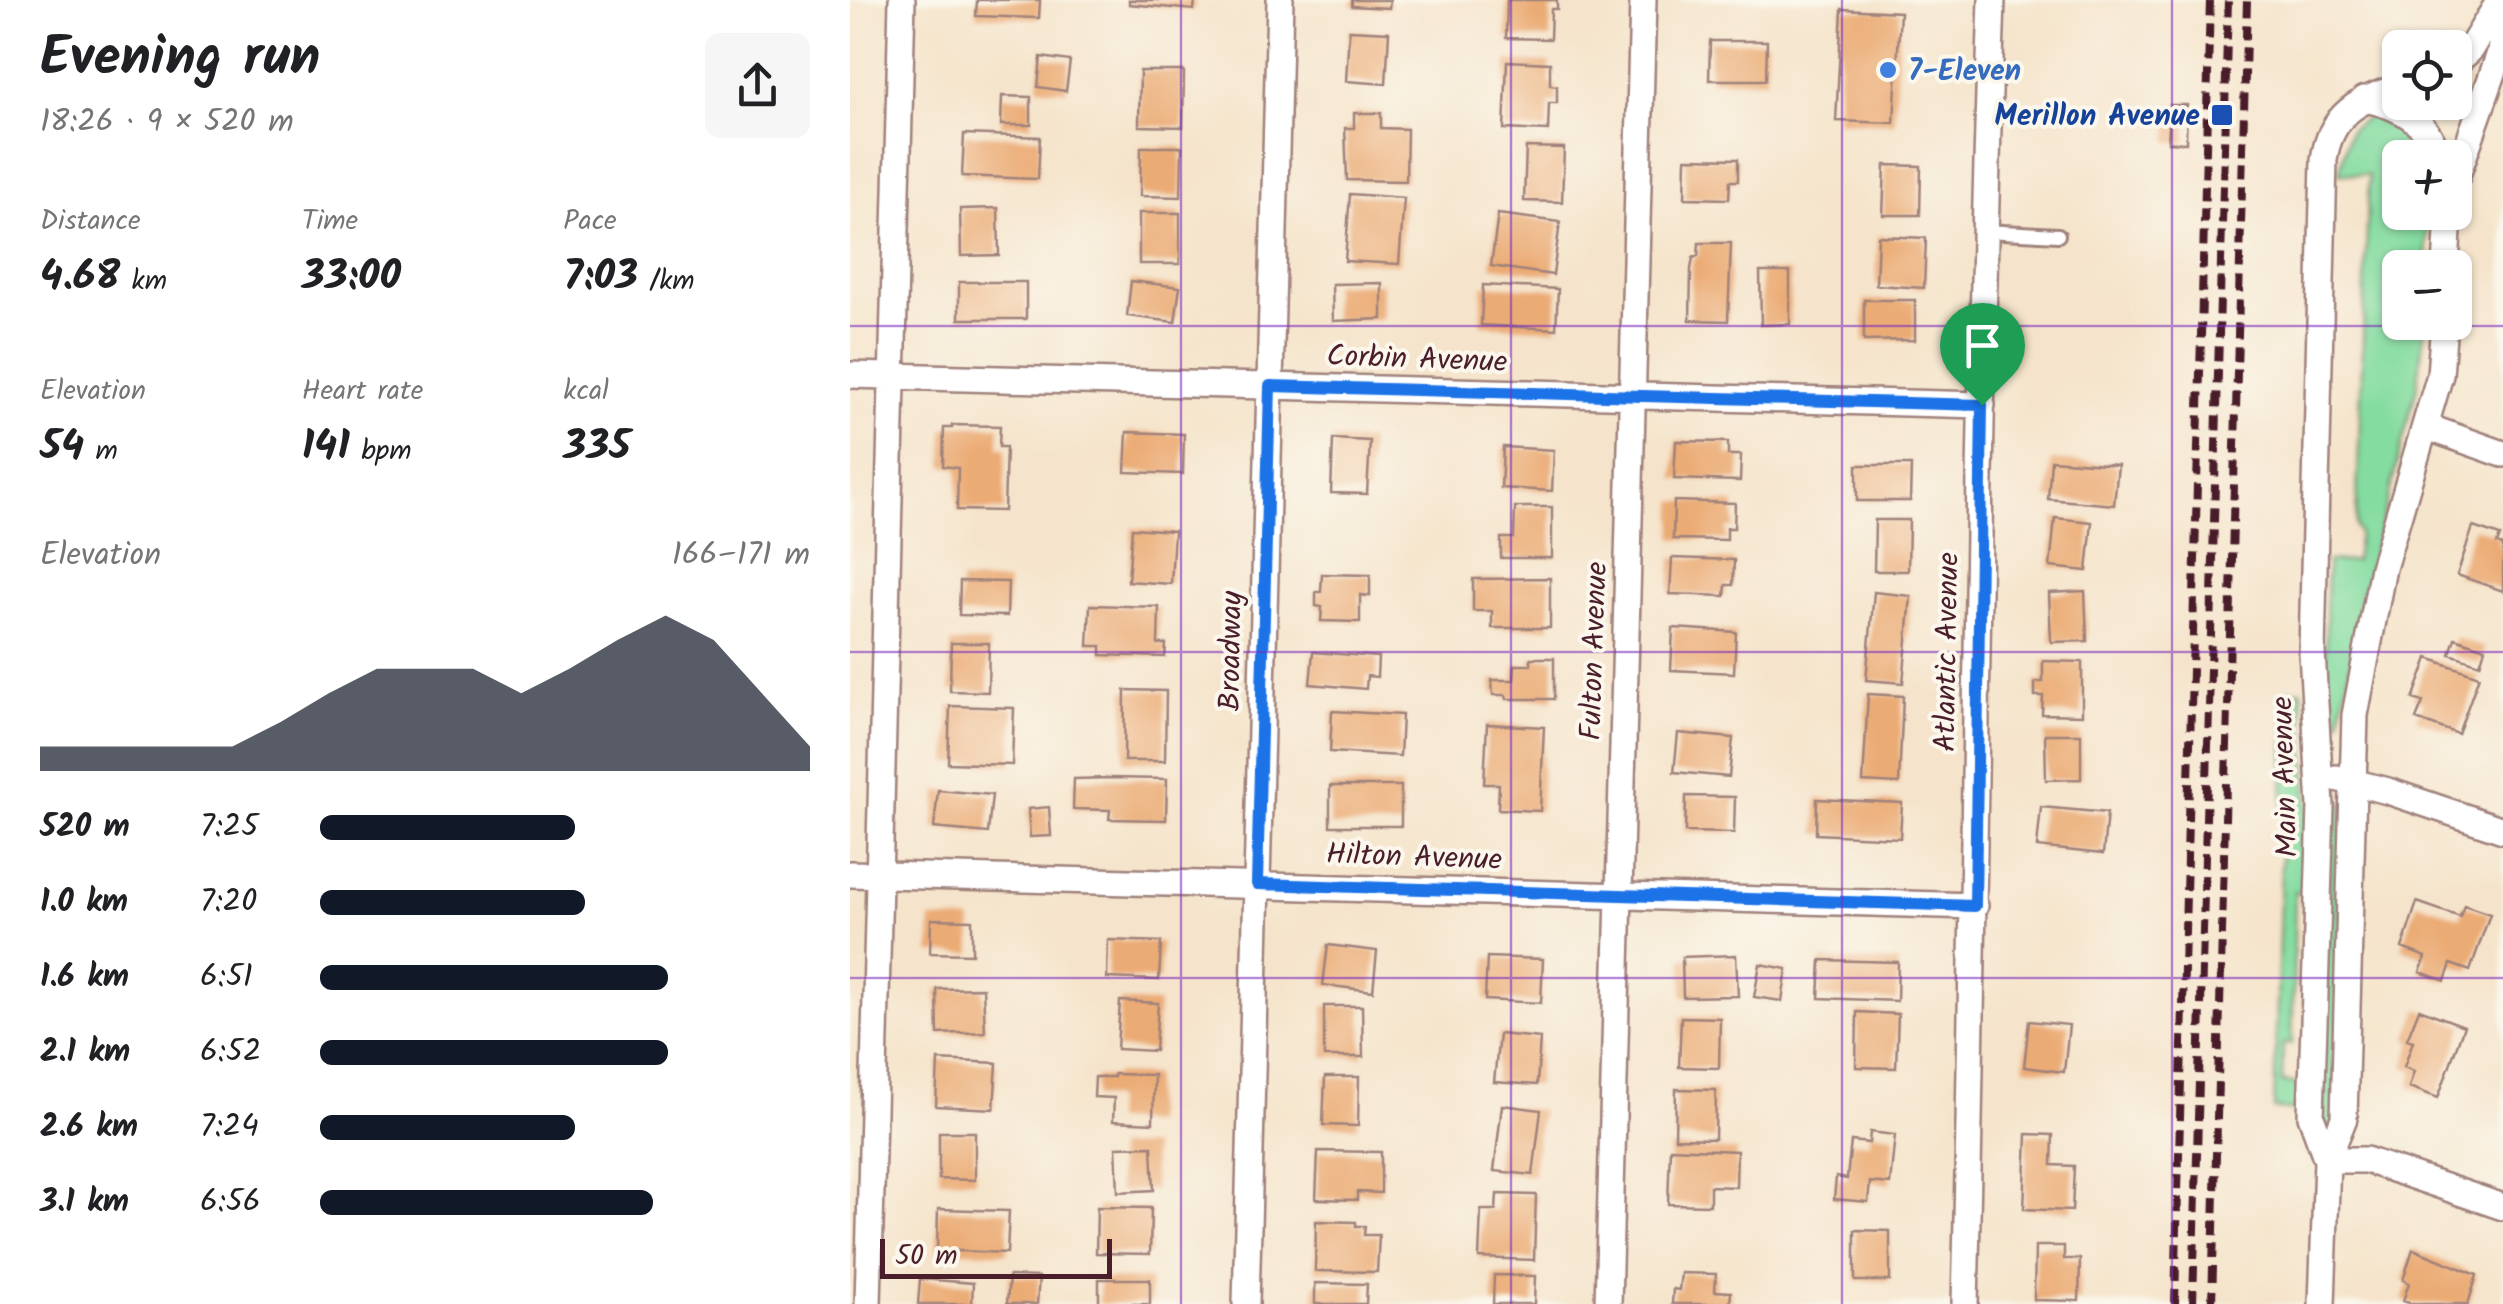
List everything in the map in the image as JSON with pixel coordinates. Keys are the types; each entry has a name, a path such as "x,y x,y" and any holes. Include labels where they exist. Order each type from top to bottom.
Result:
{"street":[{"path":"868,1304 902,0"},
{"name":"Broadway","path":"1246,1304 1280,0"},
{"name":"Fulton Avenue","path":"1608,1304 1643,0"},
{"name":"Atlantic Avenue","path":"1965,1304 1984,231 1992,0"},
{"path":"2472,45 2500,0"},
{"path":"2469,140 2500,52 2503,26"},
{"path":"2364,99 2382,93"},
{"path":"2364,99 2389,104 2420,123 2432,140"},
{"name":"Main Avenue","path":"2327,1160 2312,1116 2320,776 2312,652 2326,148 2343,113 2364,99"},
{"path":"2443,340 2440,376 2427,427 2503,454"},
{"name":"Corbin Avenue","path":"850,375 1982,405"},
{"name":"Main Avenue","path":"2322,1304 2327,1160 2344,1118 2355,715 2373,612 2427,427"},
{"path":"2320,776 2353,781 2503,830"},
{"name":"Hilton Avenue","path":"850,874 1975,906"},
{"path":"2327,1160 2366,1160 2503,1206"}],"lane":[{"path":"1984,231 2058,235"}],"green space":[{"path":"2370,116 2381,116 2382,120 2398,121 2412,133 2416,140 2382,140 2382,230 2427,230 2426,250 2382,250 2382,340 2423,340 2417,386 2366,582 2340,720 2325,717 2327,562 2355,561 2359,533 2356,527 2369,175 2339,173 2350,130"},
{"path":"2286,690 2302,690 2310,831 2309,892 2295,892 2292,1044 2283,1044 2282,1082 2303,1084 2303,1111 2274,1109"},
{"path":"2343,802 2336,1128 2321,1125 2331,811"}],"building":[{"path":"977,0 1040,0 1039,18 976,16"},
{"path":"1129,0 1195,0 1194,10 1129,4"},
{"path":"1352,0 1390,0 1389,8 1352,6"},
{"path":"1507,0 1557,0 1557,9 1551,9 1550,39 1506,38"},
{"path":"1842,9 1900,12 1894,123 1836,121"},
{"path":"1349,30 1389,32 1386,84 1346,81"},
{"path":"1710,41 1767,41 1766,80 1709,80"},
{"path":"1041,57 1070,61 1066,91 1038,87"},
{"path":"1507,61 1550,63 1550,85 1557,86 1557,103 1549,103 1548,131 1504,129"},
{"path":"1140,71 1184,71 1183,127 1139,126"},
{"path":"1002,96 1031,97 1031,125 1001,125"},
{"name":"Merillon Avenue","path":"2170,105 2187,105 2186,143 2168,142"},
{"path":"1354,113 1381,113 1381,128 1407,129 1406,181 1347,180 1345,128 1354,128"},
{"path":"964,134 1040,137 1038,179 962,176"},
{"path":"1141,147 1182,147 1181,197 1140,196"},
{"path":"1526,147 1564,148 1562,202 1524,201"},
{"path":"1686,158 1738,159 1738,181 1730,181 1729,199 1685,198"},
{"path":"1885,165 1921,166 1920,215 1883,215"},
{"path":"1350,194 1404,198 1399,264 1345,261"},
{"path":"998,208 999,255 961,256 960,209"},
{"path":"1139,213 1180,213 1180,264 1139,264"},
{"path":"1498,214 1560,222 1553,275 1491,266"},
{"path":"1878,236 1926,238 1924,288 1876,285"},
{"path":"1699,243 1731,243 1728,321 1690,320 1691,269"},
{"path":"1760,272 1790,272 1790,324 1761,325"},
{"path":"1131,281 1180,287 1175,322 1127,316"},
{"path":"959,282 1026,282 1026,319 959,319"},
{"path":"1382,283 1382,319 1333,321 1332,284"},
{"path":"1483,285 1558,289 1556,329 1481,325"},
{"path":"1864,300 1915,300 1915,340 1864,341"},
{"path":"1000,426 999,447 1006,447 1004,511 957,510 958,468 943,466 944,428"},
{"path":"1127,432 1184,434 1183,474 1125,472"},
{"path":"1333,439 1370,441 1367,494 1331,493"},
{"path":"1676,441 1728,442 1728,455 1741,455 1740,481 1674,479"},
{"path":"1503,447 1554,450 1552,491 1501,488"},
{"path":"2051,460 2118,465 2114,505 2048,499"},
{"path":"1857,465 1911,465 1910,501 1857,501"},
{"path":"1674,501 1735,503 1734,528 1727,528 1727,540 1673,539"},
{"path":"1515,507 1552,507 1552,558 1501,558 1501,538 1514,538"},
{"path":"2055,518 2092,522 2087,571 2050,567"},
{"path":"1875,520 1909,520 1908,571 1874,571"},
{"path":"2473,527 2500,536 2497,544 2503,546 2503,591 2457,575"},
{"path":"1132,528 1174,531 1171,584 1128,581"},
{"path":"1672,558 1734,560 1733,585 1726,585 1725,596 1670,594"},
{"path":"1322,574 1370,575 1370,596 1360,595 1360,622 1321,621 1322,607 1316,606 1316,592 1321,592"},
{"path":"1550,578 1550,628 1492,628 1492,611 1473,611 1473,579"},
{"path":"960,581 1008,582 1007,616 959,615"},
{"path":"2085,591 2087,641 2051,642 2049,593"},
{"path":"1874,592 1911,596 1903,683 1866,680"},
{"path":"1090,605 1159,607 1158,644 1166,644 1165,657 1101,655 1101,646 1088,646"},
{"path":"1673,628 1736,632 1734,673 1671,670"},
{"path":"2455,638 2485,648 2480,664 2450,654"},
{"path":"951,643 989,643 988,692 950,691"},
{"path":"1313,652 1378,657 1377,677 1367,676 1366,689 1310,684"},
{"path":"1531,658 1554,658 1554,699 1507,699 1506,695 1493,695 1492,680 1514,680 1515,665 1531,665"},
{"path":"2428,658 2479,676 2458,734 2416,719 2423,702 2413,699"},
{"path":"2043,661 2082,662 2082,715 2042,714 2043,696 2035,696 2035,682 2043,682"},
{"path":"1125,690 1166,691 1165,761 1124,761"},
{"path":"1868,694 1903,696 1899,784 1863,782"},
{"path":"950,706 1014,708 1012,765 948,763"},
{"path":"1332,711 1402,715 1400,756 1330,752"},
{"path":"1487,724 1544,727 1540,811 1498,809 1499,784 1484,784"},
{"path":"1678,733 1733,738 1729,777 1674,772"},
{"path":"2045,734 2081,734 2081,779 2046,780"},
{"path":"1074,779 1167,779 1166,820 1109,819 1110,810 1073,809"},
{"path":"1330,786 1401,786 1401,826 1330,826"},
{"path":"938,790 992,795 988,833 934,828"},
{"path":"1686,796 1735,797 1734,833 1685,832"},
{"path":"1817,799 1902,803 1900,838 1816,834"},
{"path":"1049,807 1051,836 1030,837 1028,809"},
{"path":"2041,807 2107,813 2103,854 2037,847"},
{"path":"2417,902 2460,917 2464,905 2490,914 2470,971 2451,964 2445,981 2420,972 2426,957 2402,948"},
{"path":"931,919 972,920 972,954 930,953"},
{"path":"1108,940 1161,942 1159,980 1107,978"},
{"path":"1328,945 1377,951 1373,991 1323,985"},
{"path":"1736,955 1738,996 1683,997 1682,957"},
{"path":"1487,957 1543,959 1541,1003 1485,1000"},
{"path":"1821,960 1898,962 1897,1001 1819,998"},
{"path":"1760,964 1787,969 1782,1001 1754,997"},
{"path":"983,988 985,1032 938,1034 937,989"},
{"path":"1120,1001 1158,1003 1155,1051 1117,1049"},
{"path":"1324,1006 1362,1006 1363,1057 1324,1057"},
{"path":"2419,1009 2464,1026 2438,1098 2409,1087 2414,1071 2404,1067 2413,1041 2407,1039"},
{"path":"1857,1012 1898,1014 1896,1068 1856,1067"},
{"path":"1681,1017 1720,1018 1719,1068 1679,1067"},
{"path":"2029,1021 2069,1025 2064,1072 2024,1067"},
{"path":"1499,1034 1540,1038 1537,1085 1494,1082"},
{"path":"938,1060 997,1063 994,1109 936,1106"},
{"path":"1154,1075 1153,1123 1113,1121 1114,1098 1094,1097 1095,1077"},
{"path":"1325,1077 1359,1077 1358,1126 1323,1125"},
{"path":"1676,1089 1716,1090 1715,1139 1675,1138"},
{"path":"1502,1105 1541,1110 1533,1175 1494,1171"},
{"path":"939,1132 975,1132 975,1180 939,1179"},
{"path":"1870,1132 1895,1135 1890,1184 1870,1182 1868,1202 1834,1199 1836,1177 1847,1179 1851,1141 1869,1143"},
{"path":"2027,1134 2053,1135 2052,1165 2074,1166 2072,1211 2024,1209"},
{"path":"1152,1146 1154,1190 1118,1192 1116,1147"},
{"path":"1670,1148 1737,1151 1736,1187 1710,1186 1710,1205 1668,1204"},
{"path":"1318,1151 1381,1152 1381,1193 1357,1192 1357,1200 1316,1199"},
{"path":"1497,1194 1536,1195 1534,1260 1479,1258 1481,1210 1496,1210"},
{"path":"1097,1207 1151,1208 1150,1254 1096,1253"},
{"path":"938,1209 1009,1211 1007,1253 937,1250"},
{"path":"1316,1221 1356,1222 1356,1226 1365,1226 1364,1235 1379,1235 1377,1272 1315,1271"},
{"path":"1855,1230 1890,1231 1890,1281 1855,1281"},
{"path":"2035,1246 2064,1246 2064,1259 2080,1259 2079,1301 2034,1300"},
{"path":"2413,1249 2477,1275 2468,1304 2403,1301 2409,1283 2403,1280"},
{"path":"1681,1273 1716,1274 1715,1291 1731,1292 1730,1304 1672,1304 1673,1289 1679,1290"},
{"path":"1494,1275 1535,1276 1534,1304 1493,1304"},
{"path":"1009,1276 1039,1277 1037,1304 1007,1304"},
{"path":"920,1279 973,1283 972,1304 918,1304"},
{"path":"1099,1279 1150,1279 1150,1304 1099,1304"},
{"path":"1315,1283 1367,1284 1366,1304 1315,1304"}],"railway":[{"path":"2175,1304 2210,0"},
{"path":"2193,1304 2228,0"},
{"path":"2212,1304 2247,0"}],"place":[{"name":"7-Eleven","path":"1888,70"},
{"name":"Merillon Avenue","path":"2222,115"}],"route":[{"path":"1270,386 1982,405 1975,906 1257,884 1270,386"}]}
